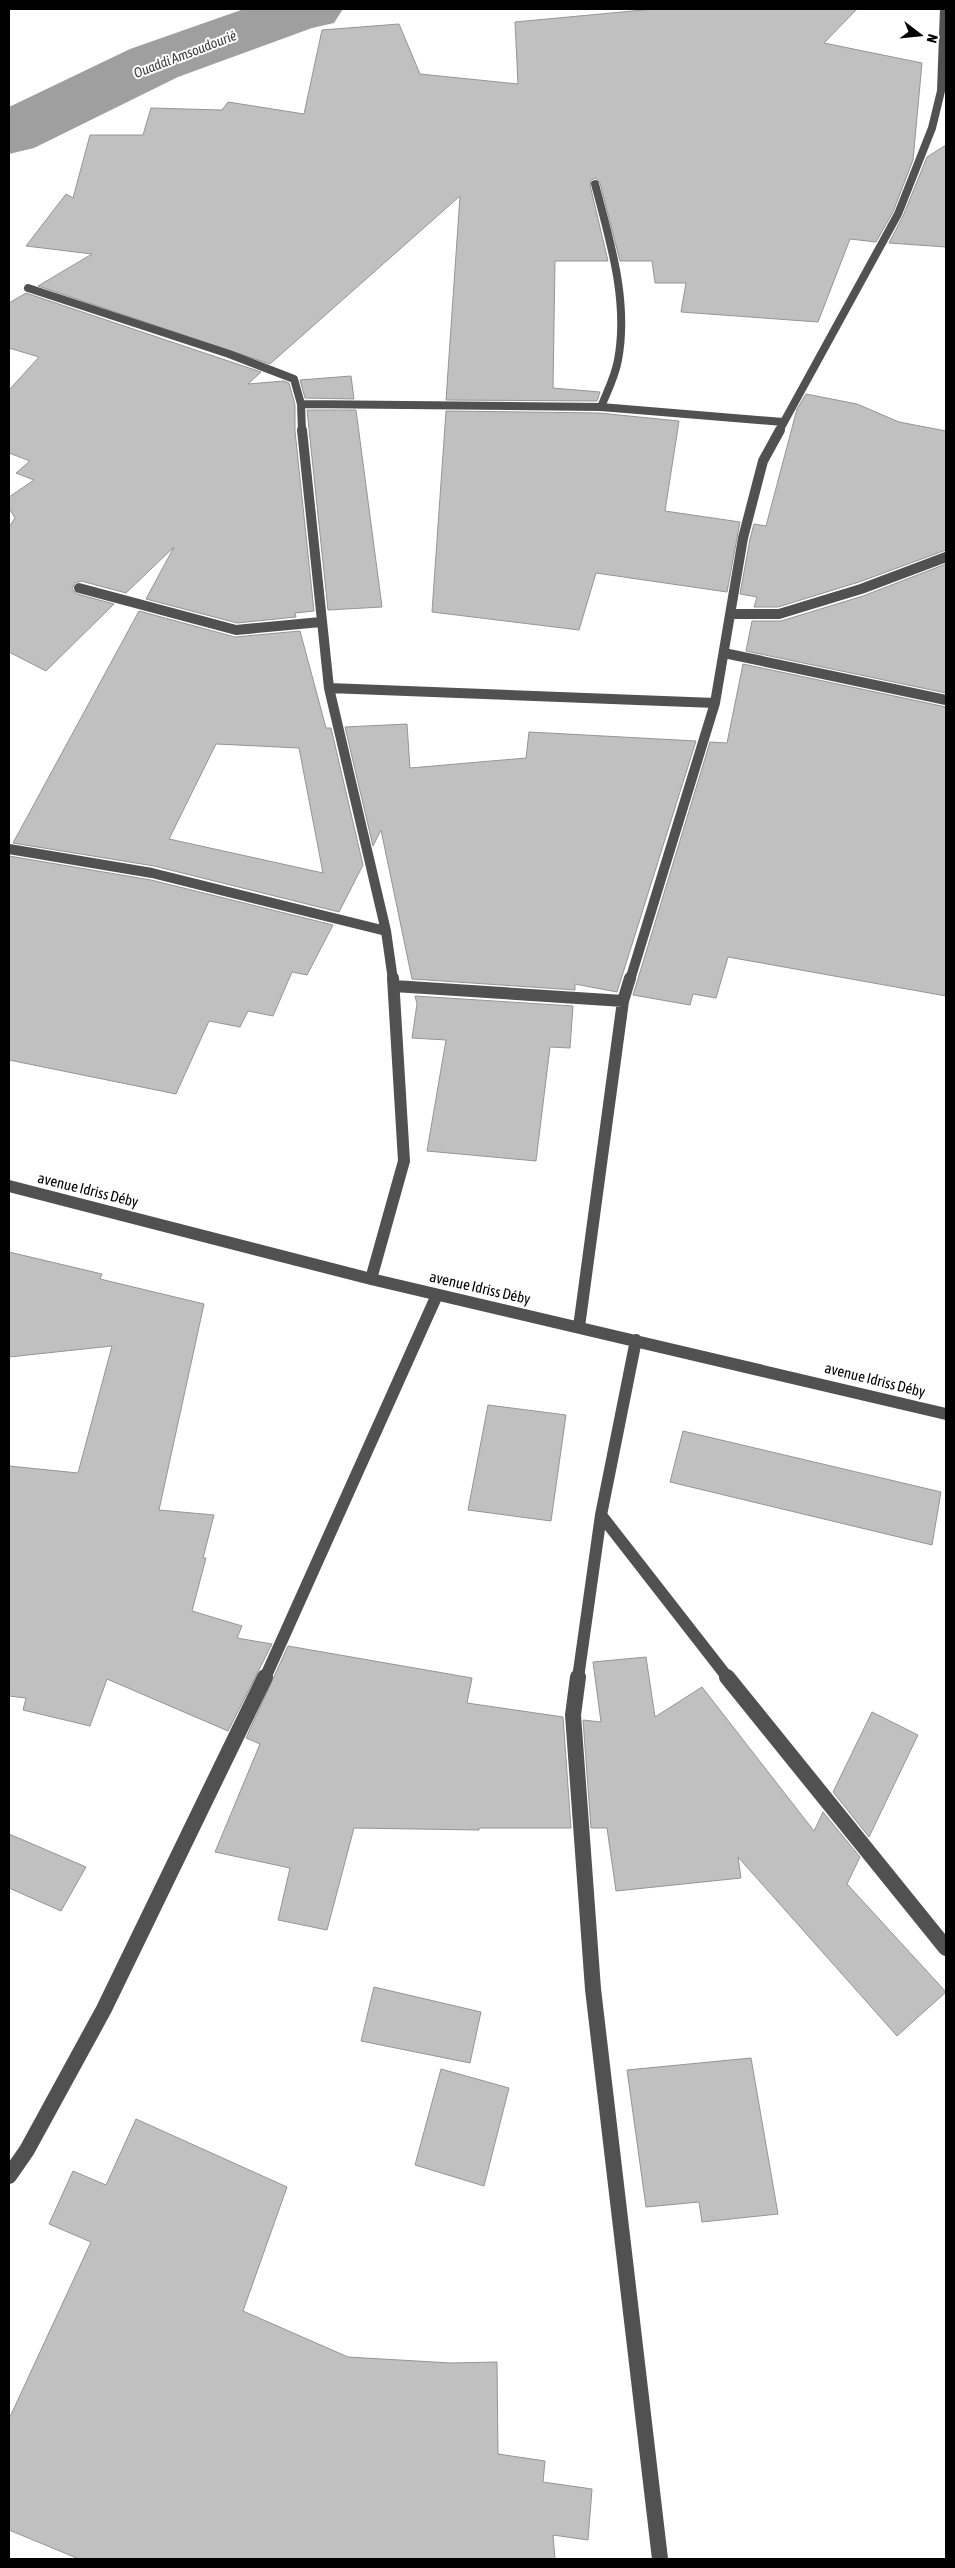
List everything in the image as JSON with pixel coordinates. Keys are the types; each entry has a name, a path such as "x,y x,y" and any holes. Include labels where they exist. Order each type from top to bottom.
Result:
{"street":[{"path":"579,1327 623,1001 715,703 743,538 763,461 898,214 932,128 941,90 944,9"},
{"path":"595,184 620,280 622,318 618,361 601,407"},
{"path":"28,288 228,354 294,379 301,404 329,688 386,932 394,986 404,1161 371,1280"},
{"path":"301,404 601,407 783,422"},
{"path":"731,614 779,614 861,590 946,556"},
{"path":"79,588 236,630 321,622"},
{"path":"724,653 946,700"},
{"path":"329,688 715,703"},
{"path":"9,849 64,856 162,876 386,932"},
{"path":"394,986 623,1001"},
{"name":"avenue Idriss Déby","path":"9,1186 371,1280 636,1340 946,1414"},
{"path":"9,2176 27,2150 104,2009 259,1690 437,1295"},
{"path":"636,1340 601,1515 573,1715 593,1989 660,2559"},
{"path":"601,1515 762,1723 946,1948"}],"building":[{"path":"654,9 857,9 824,43 922,63 913,160 893,212 876,242 850,239 818,322 681,312 686,283 655,283 652,261 620,261 600,183 596,178 591,180 590,185 608,261 555,261 553,388 600,392 597,401 446,400 460,196 270,364 38,286 92,254 26,246 66,194 73,198 90,135 143,135 151,108 222,110 228,102 304,114 322,30 399,24 420,74 518,84 515,22"},
{"path":"946,145 946,247 889,243 903,216 927,157"},
{"path":"26,293 261,372 248,384 284,381 289,383 295,405 295,431 314,611 295,613 296,617 237,623 146,599 174,547 126,593 81,581 75,583 72,589 77,594 114,604 46,671 9,652 9,527 15,518 9,508 9,497 34,480 16,473 30,461 9,453 9,390 39,357 9,348 9,303"},
{"path":"351,376 354,399 305,398 300,380"},
{"path":"806,394 857,404 899,422 946,431 946,550 859,582 778,607 754,607 757,597 740,594 750,539 754,524 766,526 797,409"},
{"path":"307,410 356,410 382,607 328,610"},
{"path":"446,411 599,413 679,421 665,511 740,522 727,592 596,573 579,630 432,612"},
{"path":"946,564 946,693 746,651 752,621 781,621 863,596"},
{"path":"139,611 235,637 300,631 326,728 331,728 363,865 339,912 154,866 13,843","holes":["216,744 299,748 323,873 169,839"]},
{"path":"743,664 946,707 946,996 728,957 716,998 693,994 690,1005 633,995 710,742 727,743"},
{"path":"407,724 410,768 526,758 529,732 696,741 617,992 575,984 575,990 412,979 381,830 373,846 345,727"},
{"path":"9,856 151,880 333,925 307,975 292,972 273,1016 248,1011 240,1027 209,1021 176,1094 9,1060"},
{"path":"415,996 573,1006 570,1048 550,1047 536,1161 427,1151 446,1040 412,1038 417,1004"},
{"path":"9,1252 102,1274 100,1279 204,1304 159,1510 214,1515 203,1558 206,1558 192,1611 242,1626 237,1638 272,1644 228,1731 107,1679 90,1726 23,1710 26,1698 9,1696 9,1466 78,1473 112,1346 9,1357"},
{"path":"488,1405 566,1415 551,1521 468,1510"},
{"path":"683,1431 941,1492 932,1545 670,1482"},
{"path":"288,1646 472,1678 467,1703 563,1717 571,1828 479,1828 479,1830 354,1828 327,1930 278,1920 290,1868 215,1852 260,1744 246,1738"},
{"path":"646,1657 655,1717 702,1687 814,1831 823,1812 860,1857 847,1884 946,1992 897,2036 738,1857 741,1878 616,1891 607,1828 591,1828 583,1720 601,1722 593,1662"},
{"path":"872,1712 918,1735 869,1837 833,1792"},
{"path":"9,1834 86,1867 61,1911 9,1888"},
{"path":"374,1987 481,2012 470,2063 361,2041"},
{"path":"751,2058 778,2214 702,2222 699,2202 646,2207 627,2070"},
{"path":"441,2069 509,2088 484,2186 415,2165"},
{"path":"136,2119 287,2187 243,2311 348,2357 451,2363 497,2362 498,2454 545,2461 543,2482 592,2489 588,2540 553,2535 555,2559 79,2559 9,2530 9,2419 91,2242 49,2224 73,2171 106,2185"}],"waterway":[{"name":"Ouaddi Amsoudourié","path":"9,133 154,63 304,9 311,9"}]}
